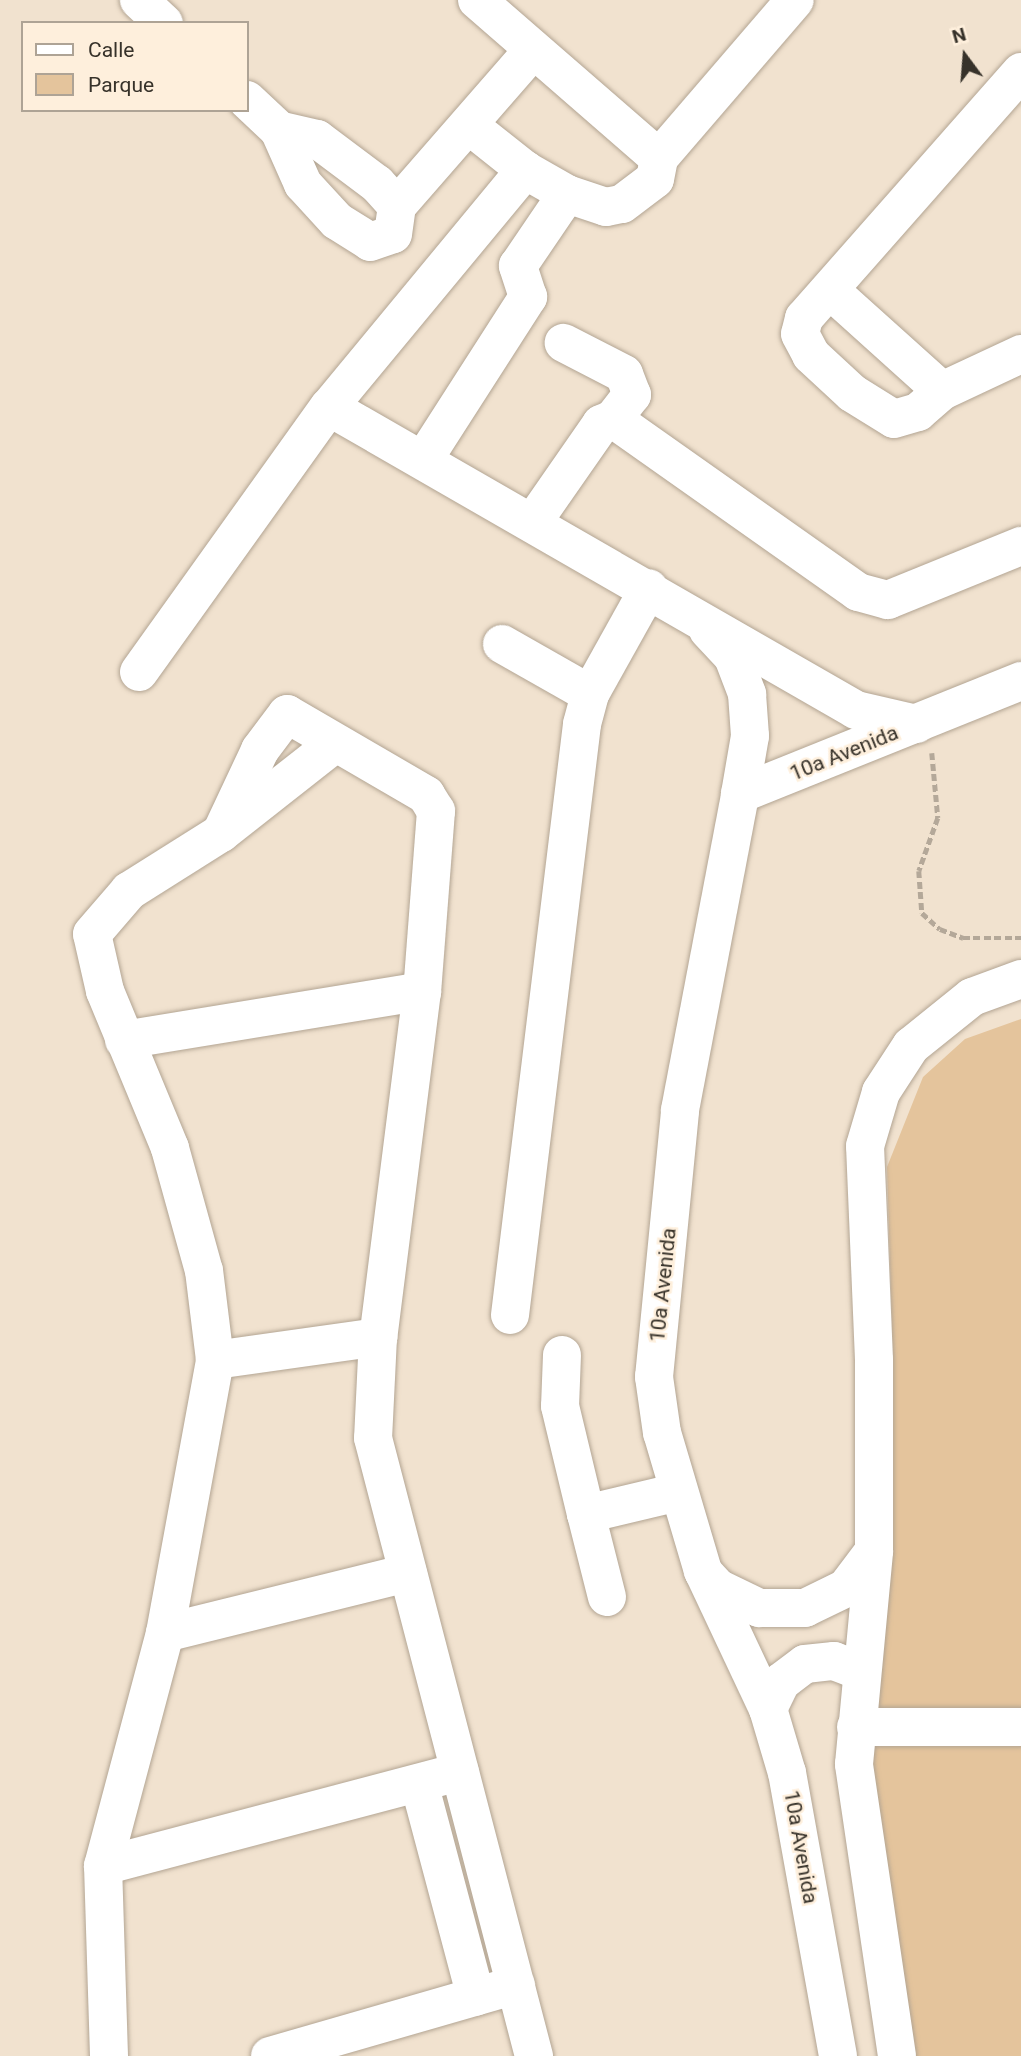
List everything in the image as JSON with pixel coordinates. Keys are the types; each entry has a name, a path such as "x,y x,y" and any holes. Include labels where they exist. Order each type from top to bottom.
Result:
{"street":[{"path":"139,0 162,21"},
{"path":"477,0 659,158"},
{"path":"471,127 525,170 567,194 606,206 622,204 655,179 659,158 795,0"},
{"path":"248,101 279,130 303,184 357,236 370,242 394,234 397,206 471,127 533,50"},
{"path":"1021,72 831,291 804,318 800,334 811,355 852,393 894,419 918,412 942,391 1021,354"},
{"path":"279,130 326,144 397,206"},
{"path":"139,672 328,407 474,237 525,170"},
{"path":"518,266 567,194"},
{"path":"424,459 528,297 518,266 474,237"},
{"path":"831,291 942,391"},
{"path":"533,522 601,424 613,419 632,395 624,374 564,343"},
{"path":"328,407 649,588 856,710 919,723"},
{"path":"613,419 858,592 888,600 1021,546"},
{"path":"510,1315 577,758 590,694 649,588"},
{"path":"692,613 733,657 747,694 750,736 740,794"},
{"path":"502,644 590,694"},
{"name":"10a Avenida","path":"838,2056 788,1773 768,1709 703,1571 678,1492 654,1377 680,1110 740,794 1021,681"},
{"path":"220,833 282,715 292,715 334,744 432,801 422,990 378,1337 373,1438 534,2056"},
{"path":"109,2056 103,1866 165,1633 215,1360 204,1271 170,1148 124,1040 91,947 95,924 129,891 220,833 334,744"},
{"path":"897,2056 854,1764 873,1551 874,1360 862,1175 869,1128 895,1067 929,1027 972,997 1018,982"},
{"path":"124,1040 422,990"},
{"path":"215,1360 378,1337"},
{"path":"562,1355 560,1406 607,1597"},
{"path":"586,1514 678,1492"},
{"path":"703,1571 738,1601 759,1608 794,1610 846,1588 873,1551"},
{"path":"165,1633 408,1573"},
{"path":"768,1709 781,1682 805,1664 834,1661 862,1672"},
{"path":"856,1727 1021,1727"},
{"path":"103,1866 460,1772"},
{"path":"419,1783 476,1997"},
{"path":"270,2056 516,1985"}],"path":[{"path":"919,723 939,791 938,818 919,872 922,914 940,929 963,937 1021,938"}],"green space":[{"path":"1021,1019 1021,2056 916,2056 871,1791 893,1360 887,1167 923,1077 965,1039"}]}
